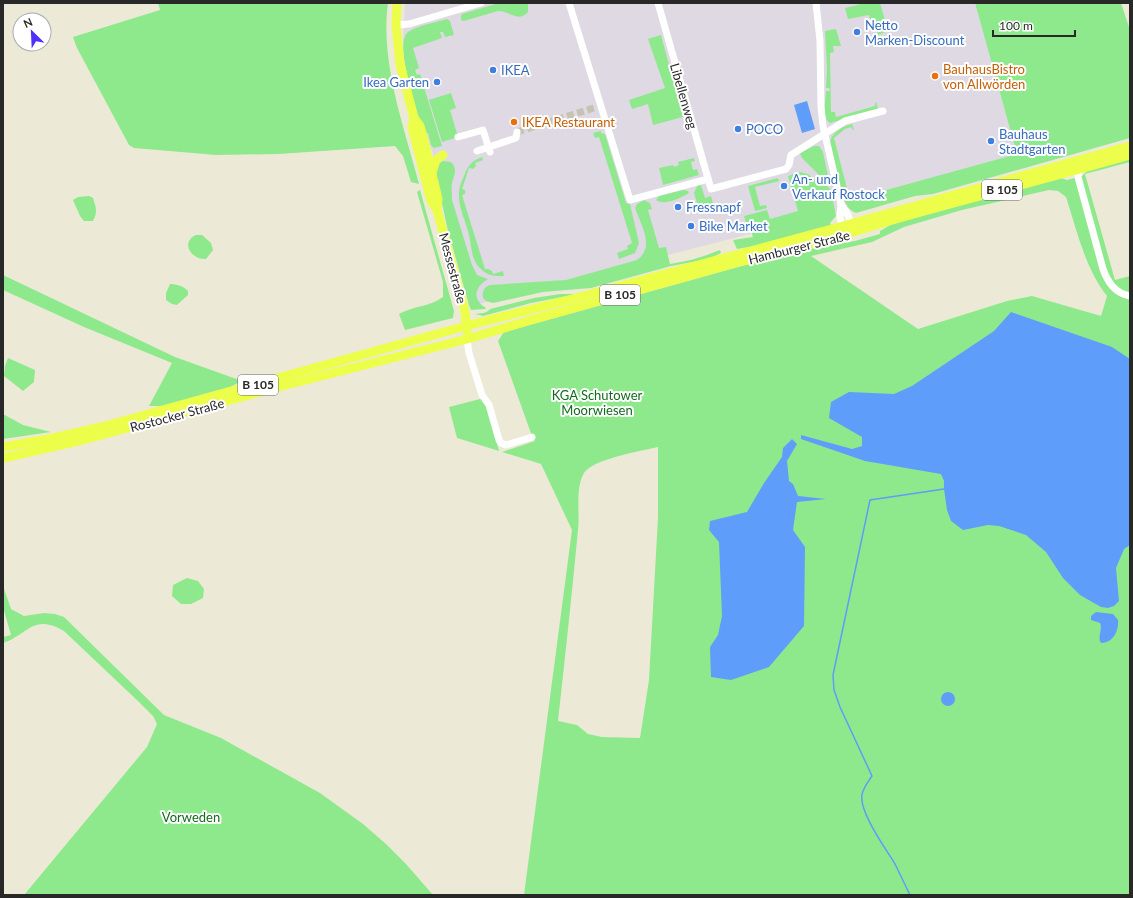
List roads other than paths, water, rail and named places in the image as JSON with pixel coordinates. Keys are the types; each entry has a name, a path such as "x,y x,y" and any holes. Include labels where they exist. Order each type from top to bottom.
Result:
{"main road":[{"name":"Messestraße","path":"397,3 396,25 400,64 414,118 420,126 438,199 437,210"},
{"name":"Messestraße","path":"414,118 412,127 431,201 437,210 465,311 468,339"},
{"name":"Hamburger Straße","path":"468,339 743,261 773,255 848,230 1130,146"},
{"path":"431,174 436,160 443,155"},
{"name":"Hamburger Straße","path":"466,326 848,230 888,222 1130,155"},
{"name":"Rostocker Straße","path":"3,447 50,439 105,426 466,326"},
{"name":"Rostocker Straße","path":"3,458 83,440 286,385 468,339"}],"street":[{"path":"396,25 409,24 481,3"},
{"path":"569,3 630,200 708,179"},
{"name":"Libellenweg","path":"658,3 711,189 786,169 789,165 791,155 824,134"},
{"path":"816,3 820,41 821,107 824,134 841,204 840,218 848,230"},
{"path":"824,134 845,121 883,111"},
{"path":"458,137 483,130 489,149"},
{"path":"477,150 489,149 516,138 517,132"},
{"path":"1083,168 1079,171 1078,177 1105,275 1108,283 1113,288 1130,296"},
{"path":"468,339 469,353 482,395 489,405 499,440 501,443 506,445 532,437"}],"water":[{"path":"807,101 815,129 802,133 794,105"},
{"path":"1011,312 1112,347 1130,359 1130,545 1124,549 1116,568 1119,601 1114,606 1108,608 1101,607 1080,595 1063,578 1046,552 1026,535 999,526 988,525 963,530 951,521 947,510 944,481 941,474 865,461 801,439 801,435 852,449 862,446 862,437 829,418 831,402 849,392 894,394 912,386 994,331"},
{"path":"792,439 797,444 787,461 789,481 793,484 798,496 826,499 797,502 793,530 805,547 804,626 769,667 731,680 711,677 710,647 718,635 722,616 719,542 709,530 710,521 747,512 764,483 782,457 783,448"},
{"path":"1096,612 1113,614 1118,620 1116,632 1109,641 1101,643 1100,641 1101,625 1100,623 1091,620 1091,616"},
{"path":"945,692 951,692 955,696 955,702 951,706 945,706 941,702 941,696"}],"waterway":[{"path":"910,895 895,864 874,830 865,811 862,802 862,795 872,776 840,707 834,690 833,675 870,500 944,489"}],"tunnel":[{"path":"517,132 597,107"}],"place":[{"name":"Netto Marken-Discount","path":"857,32"},
{"name":"IKEA","path":"493,70"},
{"name":"BauhausBistro von Allwörden","path":"935,76"},
{"name":"Ikea Garten","path":"437,82"},
{"name":"IKEA Restaurant","path":"514,122"},
{"name":"POCO","path":"738,129"},
{"name":"Bauhaus Stadtgarten","path":"991,141"},
{"name":"An- und Verkauf Rostock","path":"784,186"},
{"name":"Fressnapf","path":"678,207"},
{"name":"Bike Market","path":"691,226"}],"park label":[{"name":"KGA Schutower Moorwiesen","path":"597,402"},
{"name":"Vorweden","path":"191,817"}]}
